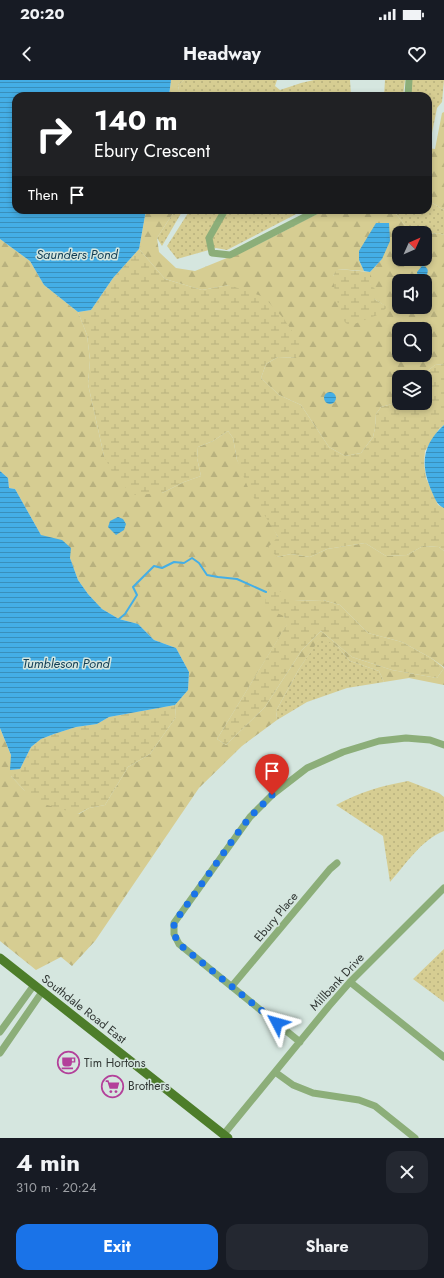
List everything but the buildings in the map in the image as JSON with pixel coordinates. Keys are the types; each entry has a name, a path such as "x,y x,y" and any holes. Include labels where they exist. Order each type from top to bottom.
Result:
{"main road":[{"name":"Southdale Road East","path":"0,958 158,1084 226,1136"}],"street":[{"path":"408,92 409,80"},
{"path":"223,214 210,238 212,253 230,255 307,214"},
{"path":"300,1042 179,944 174,934 174,923 250,817 272,795 306,768 343,752 379,741 406,738 430,740 444,745"},
{"name":"Ebury Place","path":"232,986 330,869 337,863"},
{"name":"Millbank Drive","path":"226,1136 275,1072 350,982 444,888"},
{"path":"350,982 444,1057"},
{"path":"0,1032 34,985"},
{"path":"0,1053 42,992"},
{"path":"275,1072 293,1085 313,1093 359,1100 375,1106 415,1138"}],"green space":[{"path":"171,80 184,80 178,85 179,92 170,92"},
{"path":"184,80 277,80 275,86 280,90 314,80 350,80 351,92 179,92 178,85"},
{"path":"385,80 405,80 404,92 384,92"},
{"path":"411,80 444,80 442,102 437,108 432,133 432,92 410,92"},
{"path":"444,112 444,210 432,203 432,149 435,149 442,113"},
{"path":"432,203 444,210 444,235 438,233 432,234 432,226 406,226 396,214 432,214"},
{"path":"145,214 172,214 157,238 159,252 176,268 195,271 249,249 317,214 396,214 406,226 392,226 392,266 432,266 432,234 438,233 444,235 444,364 435,365 429,370 392,370 392,404 381,407 376,414 373,437 361,453 345,456 329,447 301,405 279,395 261,378 266,364 278,357 296,358 229,285 202,290 165,279 139,249","holes":["382,259 370,272 370,284 374,299 387,307 333,276 338,269 364,271 359,260"]},
{"path":"172,214 181,214 162,246 157,238"},
{"path":"187,214 296,214 227,250 216,248 177,259 167,246"},
{"path":"0,239 30,261 44,285 78,312 87,335 90,360 88,384 104,456 162,493 184,482 201,476 197,458 198,447 213,441 228,431 233,438 237,460 278,537 277,557 291,554 310,557 327,549 365,543 386,556 407,555 423,546 439,547 444,551 444,667 402,642 368,633 340,605 323,600 294,601 284,616 288,623 217,739 226,745 265,707 302,650 321,631 352,657 392,670 437,678 444,668 444,685 409,678 384,682 379,671 350,661 338,647 321,637 299,669 276,711 277,720 242,746 199,788 95,941 72,966 61,957 36,970 0,941 0,728 11,755 11,776 24,790 79,814 89,808 105,805 128,767 150,754 176,717 175,705 188,690 189,672 176,648 154,640 138,624 119,619 102,609 88,594 78,580 70,558 41,535 15,489 9,488 8,478 0,471"},
{"path":"139,249 165,279 202,290 229,285 264,297 284,319 302,346 296,358 278,357 266,364 261,378 279,395 301,405 329,447 345,456 361,453 373,437 376,414 381,407 392,404 392,410 432,410 432,370 429,370 435,365 444,364 444,425 439,429 425,451 424,463 426,478 438,505 444,508 444,551 439,547 423,546 407,555 386,556 365,543 327,549 310,557 291,554 277,557 268,547 278,537 249,490 237,460 233,438 228,431 213,441 198,447 197,458 201,476 184,482 162,493 135,495 116,480 104,456 88,384 90,360 87,335 78,312 91,310 113,278"},
{"path":"337,269 370,272 370,284 378,292 374,299 387,307 380,314 349,326 343,320 335,294 333,276"},
{"path":"272,586 294,601 323,600 340,605 368,633 402,642 431,658 444,668 437,678 392,670 352,657 321,631 302,650 265,707 226,745 217,739 287,624 284,616 265,608 266,592"},
{"path":"321,636 338,647 350,661 379,671 384,682 347,688 307,702 277,720 276,711 299,669"},
{"path":"175,705 176,717 150,754 128,767 105,805 89,808 78,814 37,802 11,776 10,770 20,769 31,747 41,739 76,727 97,724 109,717"},
{"path":"408,781 439,793 444,797 444,831 428,840 421,846 390,882 383,836 336,805 371,790"},
{"path":"444,949 444,1002 413,979"}],"water":[{"name":"Saunders Pond","path":"0,80 171,80 170,92 12,92 12,214 145,214 139,249 113,278 91,310 78,312 44,285 30,261 0,239"},
{"path":"376,223 389,223 390,241 382,259 370,272 364,271 359,260 359,251"},
{"path":"422,266 428,270 427,274 417,274 417,272"},
{"path":"330,392 334,394 336,398 334,402 330,404 326,402 324,398 326,394"},
{"path":"444,425 444,508 434,497 428,482 425,456 431,440"},
{"name":"Tumbleson Pond","path":"0,471 8,478 9,488 15,489 41,535 62,540 71,548 70,558 78,580 88,594 102,609 119,619 138,624 154,640 176,648 189,672 188,690 175,705 109,717 97,724 76,727 41,739 31,747 20,769 10,770 11,755 0,728"},
{"path":"118,517 123,519 126,524 124,530 116,535 108,527 110,521"}],"waterway":[{"path":"119,619 125,614 137,595 133,587 154,566 162,568 174,562 184,563 192,558 199,563 207,575 237,579 266,592"}],"place":[{"name":"Tim Hortons","path":"68,1063"},
{"name":"Brothers","path":"112,1086"}],"route":[{"path":"272,795 259,807 242,827 174,923 174,934 179,944 277,1023"}]}
